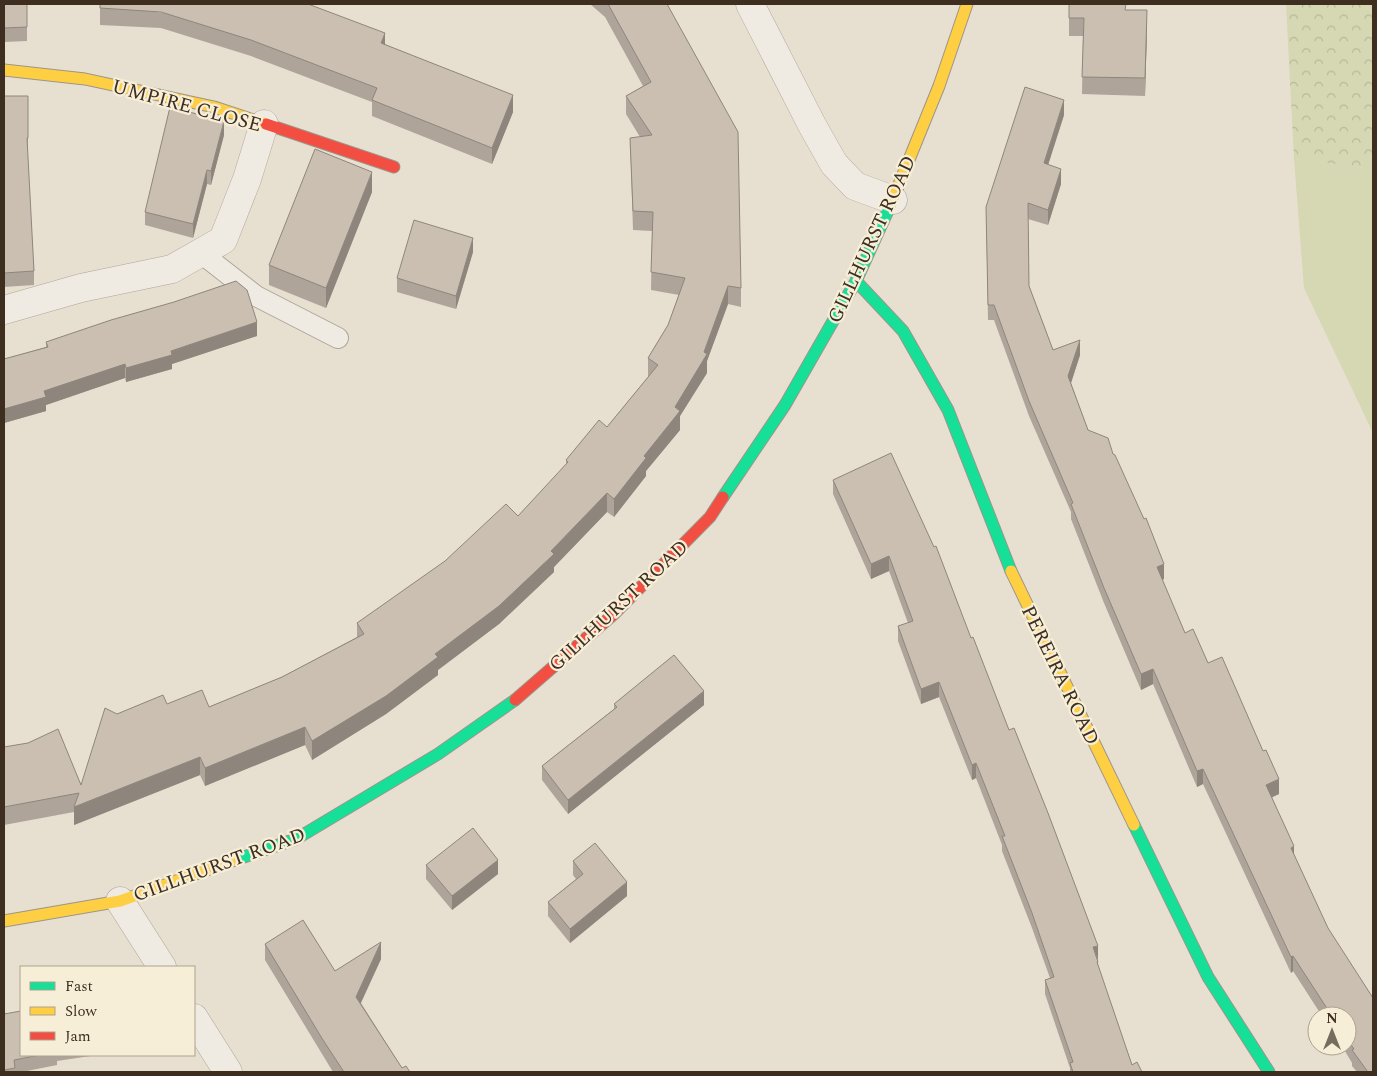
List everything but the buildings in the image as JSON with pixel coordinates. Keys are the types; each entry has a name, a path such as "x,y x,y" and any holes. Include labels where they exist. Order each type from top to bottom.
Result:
{"street":[{"path":"750,4 834,164 855,186 893,200"},
{"name":"GILLHURST ROAD","path":"4,922 120,901 296,839 438,754 512,702 615,613 710,517 785,406 856,281 893,200 938,86 967,4"},
{"name":"UMPIRE CLOSE","path":"4,70 85,79 214,107 394,167"},
{"path":"4,310 82,288 172,269 223,240 247,179 264,124"},
{"name":"PEREIRA ROAD","path":"856,281 903,331 948,410 1010,570 1208,977 1269,1072"},
{"path":"120,901 161,966"},
{"path":"195,1020 228,1072"}],"lane":[{"path":"201,252 256,296 338,338"}],"green space":[{"path":"1286,4 1373,4 1373,169 1294,159"},
{"path":"1294,159 1373,169 1373,433 1304,288"}],"traffic: fast":[{"path":"723,497 785,405 856,281 891,204"},
{"path":"856,281 903,331 948,410 1011,571"},
{"path":"235,860 296,839 438,754 515,700"},
{"path":"1134,825 1208,977 1269,1072"}],"traffic: slow":[{"path":"891,204 939,86 967,4"},
{"path":"4,70 85,79 214,107 266,124"},
{"path":"1011,571 1134,825"},
{"path":"4,921 120,901 235,860"}],"traffic: jam":[{"path":"266,124 394,167"},
{"path":"515,700 615,613 710,517 723,497"}]}
